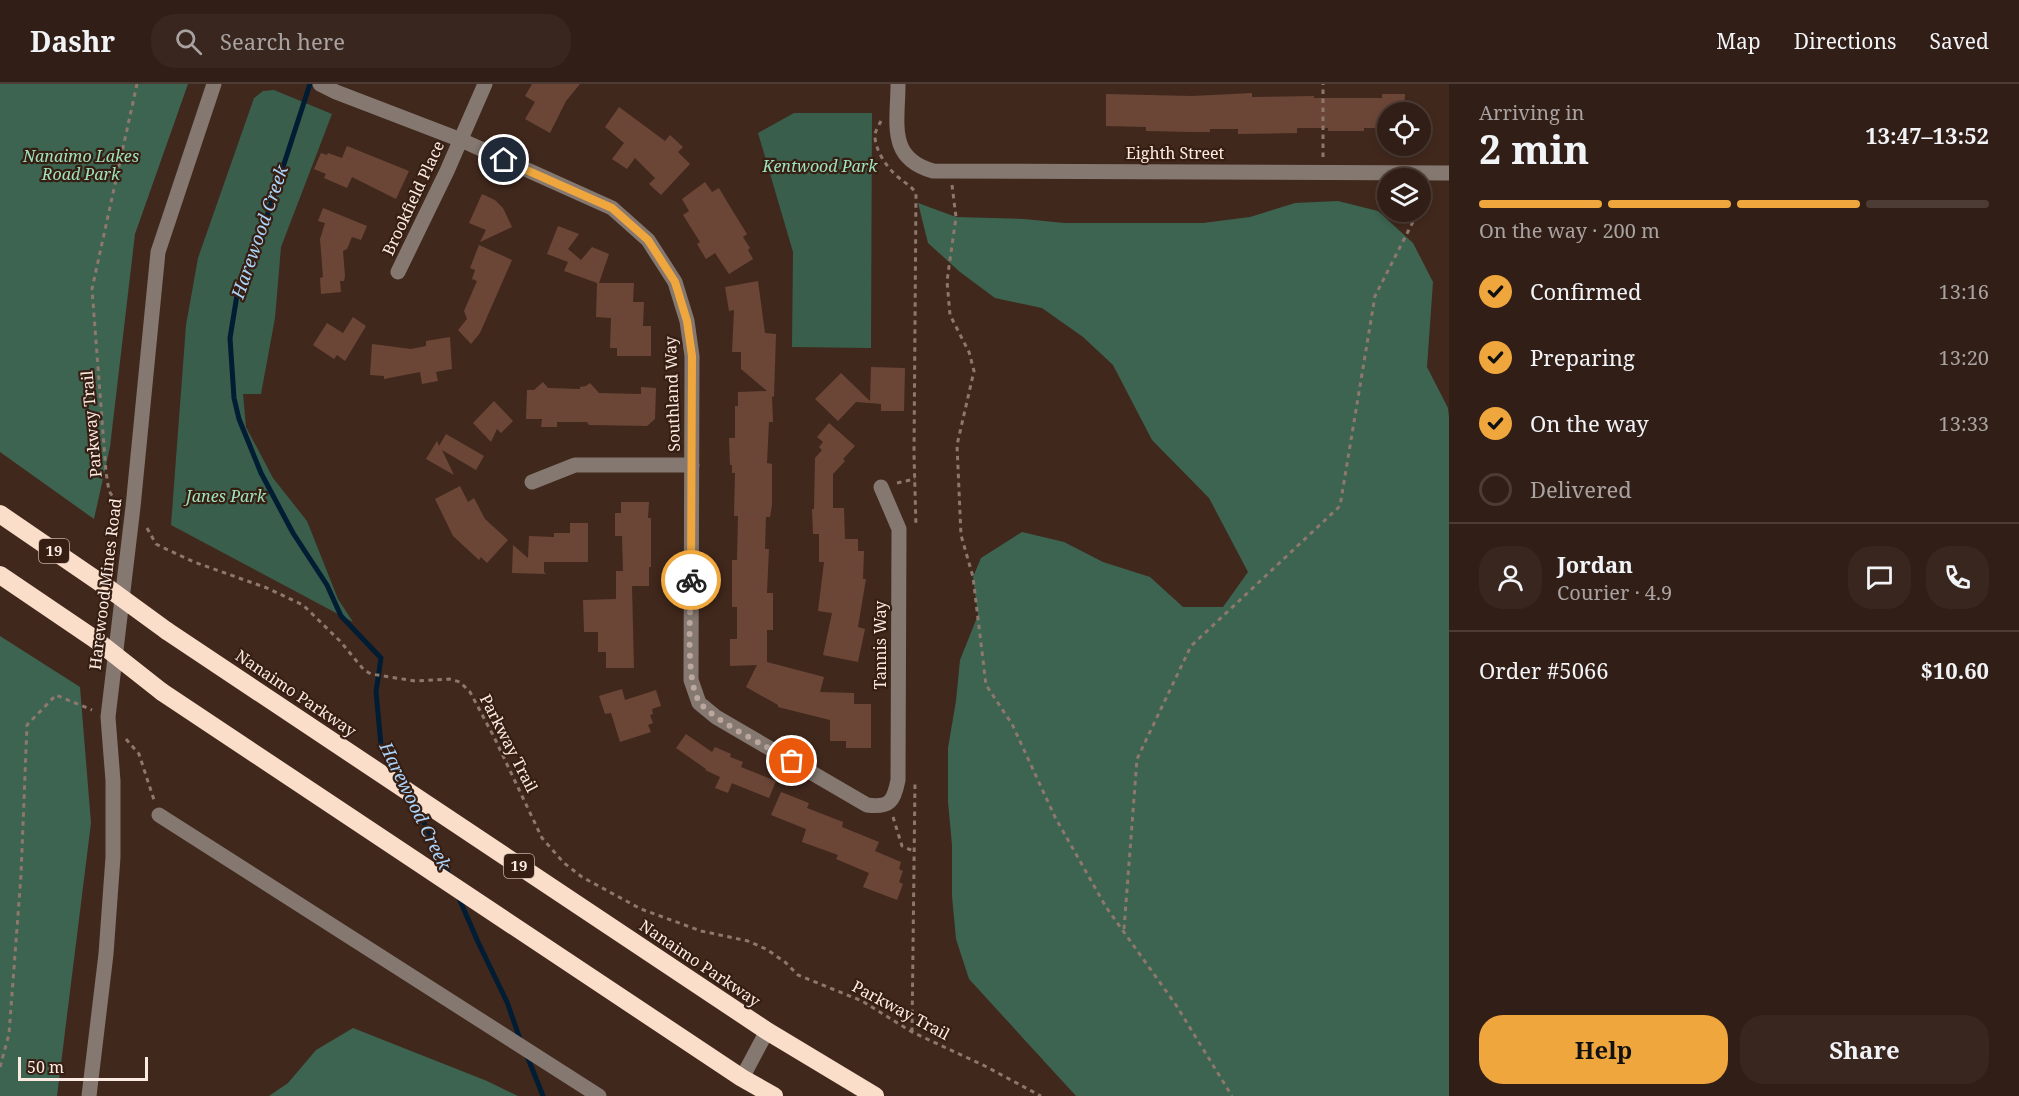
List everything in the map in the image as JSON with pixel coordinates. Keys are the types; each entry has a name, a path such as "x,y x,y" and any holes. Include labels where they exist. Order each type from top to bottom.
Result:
{"highway":[{"name":"Nanaimo Parkway","path":"0,514 167,631 767,1031 875,1096"},
{"path":"0,575 96,640 162,692 742,1078 774,1096"}],"street":[{"name":"Harewood Mines Road","path":"89,1096 106,954 113,857 113,781 108,717 133,507 158,252 214,84"},
{"name":"Southland Way","path":"320,84 461,140 612,208 648,240 675,282 687,321 692,356 691,680 699,703 716,717 867,805 879,807 889,803"},
{"name":"Brookfield Place","path":"398,272 485,84"},
{"name":"Eighth Street","path":"898,84 898,144 905,156 917,166 933,171 1449,172"},
{"path":"532,482 575,465 692,465"},
{"name":"Tannis Way","path":"881,487 898,529 898,780 895,796 889,803"},
{"path":"159,815 599,1096"},
{"path":"742,1078 767,1031"}],"path":[{"name":"Parkway Trail","path":"137,84 92,289 109,491 121,506 148,508 147,528 156,544 194,562 267,588 303,605 335,634 364,670 371,674 416,681 460,682 470,692 542,838 564,863 582,877 641,909 701,931 748,941 765,949 785,962 798,975 862,1001 912,1032 985,1066 1041,1096"},
{"path":"1323,84 1323,172"},
{"path":"953,171 951,192 956,217 947,281 950,315 969,352 974,371 957,445 961,535 973,577 986,685 1012,724 1055,817 1106,906 1176,1005 1232,1096"},
{"path":"1124,931 1137,759 1191,646 1340,506 1375,296 1413,222"},
{"path":"0,1067 10,1023 21,875 27,725 57,695 108,717 139,754 159,815"},
{"path":"889,803 902,846 913,851"}],"green space":[{"name":"Nanaimo Lakes Road Park","path":"0,84 188,84 135,234 110,447 94,519 0,452"},
{"name":"Janes Park","path":"274,90 332,114 281,247 275,318 261,394 243,394 246,427 273,478 307,521 338,599 353,622 171,525 186,325 198,258 254,98 263,91"},
{"name":"Kentwood Park","path":"794,113 872,113 871,348 792,347 793,252 758,133"},
{"path":"1338,201 1377,211 1377,222 1390,222 1413,243 1433,282 1427,367 1448,408 1449,417 1449,1096 1076,1096 969,979 956,939 948,802 948,748 960,660 978,615 973,577 981,558 1022,532 1064,542 1103,562 1150,577 1183,607 1223,607 1248,572 1209,498 1152,440 1113,365 1083,337 1042,308 995,298 960,272 928,243 918,203 956,217 1064,223 1203,223 1250,217 1295,203"},
{"path":"0,636 80,687 91,823 57,1096 0,1096"},
{"path":"353,1028 487,1081 518,1096 269,1096 288,1083 316,1050"}],"building":[{"path":"532,84 580,84 566,101 550,133 525,119 535,102 525,96"},
{"path":"1252,93 1252,97 1382,98 1382,94 1405,94 1405,102 1377,102 1377,128 1364,128 1364,131 1297,128 1297,133 1238,134 1238,129 1210,129 1210,132 1146,131 1146,127 1106,126 1106,94 1192,96"},
{"path":"619,107 665,141 670,135 683,147 678,152 690,164 661,195 649,184 655,178 635,158 627,169 612,159 624,143 605,127"},
{"path":"347,146 409,171 396,199 352,177 347,188 324,178 326,174 314,169 321,153 342,158"},
{"path":"705,182 712,192 719,188 747,234 743,237 750,248 748,250 753,259 729,274 715,253 706,259 697,244 700,242 683,215 689,211 682,199"},
{"path":"482,194 495,200 503,208 512,227 480,242 486,230 469,223"},
{"path":"323,208 367,226 361,240 352,237 347,249 343,251 345,276 344,281 340,281 341,292 321,294 320,278 323,277 320,239 325,223 318,221"},
{"path":"558,226 579,234 568,249 581,260 592,247 609,254 599,283 634,283 633,302 644,302 643,326 651,326 651,356 617,356 617,348 610,348 611,318 596,317 597,283 564,271 568,262 547,254"},
{"path":"479,245 512,260 480,333 471,344 458,330 467,319 464,311 477,281 472,279 475,270 470,268"},
{"path":"758,281 765,333 776,334 774,397 772,396 773,422 769,422 767,463 772,464 772,505 770,517 766,517 765,549 769,549 767,593 773,593 773,630 767,630 767,662 824,677 820,692 854,693 854,704 871,704 871,748 846,748 846,741 830,741 830,720 778,707 746,687 757,665 730,666 730,639 737,639 737,607 732,607 732,560 737,560 738,516 734,516 735,473 732,473 732,465 730,465 729,438 735,438 735,406 738,406 738,392 767,391 741,369 741,352 732,352 734,310 729,311 725,287"},
{"path":"353,317 366,326 345,361 337,355 334,359 313,345 327,323 343,333"},
{"path":"450,337 452,369 436,372 438,381 422,384 420,372 384,379 384,376 370,375 372,344 411,349 426,346 426,341"},
{"path":"871,367 905,368 904,411 881,411 881,404 856,402 838,421 815,399 841,373 870,401"},
{"path":"543,382 548,388 580,389 590,383 599,393 641,394 641,387 656,388 655,419 647,426 557,422 557,427 541,427 542,419 526,419 527,390 534,390"},
{"path":"494,401 513,421 501,433 497,429 491,442 473,423"},
{"path":"829,423 855,446 833,474 833,508 844,508 845,539 858,539 858,551 864,551 863,579 866,579 858,627 865,629 858,662 823,655 832,613 818,611 824,562 819,562 819,534 813,534 812,509 814,509 815,458 822,450 819,447 823,442 817,437"},
{"path":"446,434 484,456 476,470 442,450 454,475 426,459 437,441 439,446"},
{"path":"460,486 468,502 474,498 485,519 508,540 487,563 481,557 479,560 453,536 435,499"},
{"path":"621,502 649,502 651,567 649,567 649,586 632,586 634,668 606,668 606,652 598,652 598,632 584,632 583,600 616,599 616,571 623,571 622,536 615,536 615,513 621,513"},
{"path":"570,523 588,523 588,562 544,562 546,574 512,573 513,545 528,558 529,536 554,537 554,533 570,533"},
{"path":"622,689 625,700 656,690 661,706 652,709 653,714 650,715 653,723 648,725 651,732 620,742 611,713 605,714 599,696"},
{"path":"686,734 712,752 715,747 731,754 730,757 743,762 741,767 776,781 769,798 732,783 728,793 715,788 720,777 705,770 676,748"},
{"path":"781,792 809,803 807,808 843,822 842,827 879,842 875,851 901,862 899,869 903,871 899,882 903,884 897,900 863,887 869,873 836,859 838,855 802,842 806,829 771,815"}],"waterway":[{"name":"Harewood Creek","path":"310,84 268,213 238,289 230,338 234,398 239,419 261,473 293,533 327,585 341,616 381,658 376,692 381,745 402,780"},
{"name":"Harewood Creek","path":"415,804 450,877"},
{"name":"Harewood Creek","path":"458,896 507,1002 521,1042"},
{"name":"Harewood Creek","path":"527,1056 543,1096"}],"way so far":[{"path":"691,580 691,680 699,703 716,717 792,761"}],"route":[{"path":"504,160 612,208 648,240 675,282 687,321 692,356 691,580"}]}
